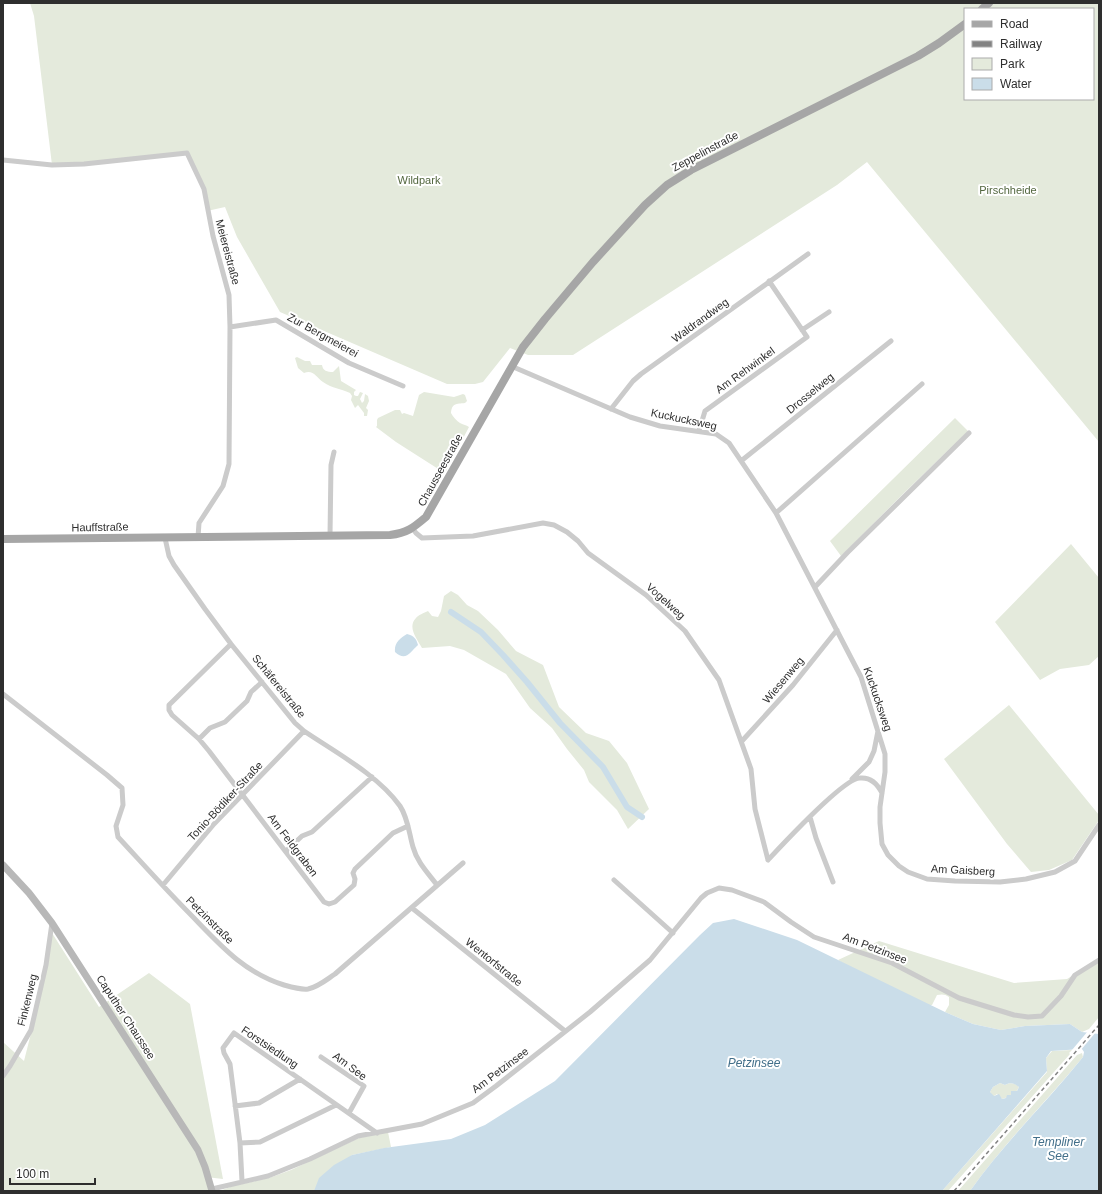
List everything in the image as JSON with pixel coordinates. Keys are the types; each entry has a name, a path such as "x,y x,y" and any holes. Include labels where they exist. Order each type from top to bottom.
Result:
{"main road":[{"name":"Zeppelinstraße","path":"511,366 545,318 593,262 645,204 667,185 703,164 918,56 964,25"},
{"name":"Chausseestraße","path":"198,537 390,535 401,534 413,529 426,517 511,366"},
{"name":"Hauffstraße","path":"3,539 198,537"}],"street":[{"name":"Meiereistraße","path":"3,160 52,165 84,164 187,153 204,189 213,236 228,290 230,327 229,464 223,486 199,523 198,537"},
{"name":"Waldrandweg","path":"611,409 633,381 641,374 808,254"},
{"path":"769,281 802,330 829,312"},
{"name":"Zur Bergmeierei","path":"230,327 276,320 349,362 403,386"},
{"name":"Am Rehwinkel","path":"699,431 705,411 807,337 802,330"},
{"name":"Drosselweg","path":"741,461 891,341"},
{"name":"Kuckucksweg","path":"511,366 630,417 660,426 716,434 729,443 776,514 816,587 861,677 886,754"},
{"path":"776,514 922,384"},
{"path":"816,587 847,553 970,433"},
{"path":"330,536 331,465 334,452"},
{"name":"Vogelweg","path":"413,529 422,538 473,536 543,523 554,525 567,532 578,541 588,553 646,595 685,631 719,680 751,769 755,809 768,860 810,817"},
{"name":"Schäfereistraße","path":"165,538 169,556 174,565 231,644 295,723 304,731 372,777 401,807 408,826 413,848 418,859 437,885"},
{"name":"Wiesenweg","path":"742,741 794,685 837,630"},
{"name":"Am Feldgraben","path":"231,644 169,705 169,710 172,715 199,739 209,751 324,902 329,904 335,902 354,885 355,879 353,873 355,869 393,833 408,826"},
{"path":"199,739 210,728 225,722 247,701 251,692 262,682"},
{"name":"Petzinstraße","path":"3,694 122,788 123,805 116,826 118,837 212,937 238,961 253,972 272,981 292,987 307,989 318,986 335,974 463,863"},
{"path":"833,882 816,838 810,817 852,780 869,762 874,752 878,730"},
{"name":"Tonio-Bödiker-Straße","path":"163,885 214,824 304,731"},
{"name":"Am Gaisberg","path":"886,754 880,823 882,844 888,855 899,866 908,872 927,879 1000,882 1026,879 1055,872 1075,861 1099,825"},
{"path":"286,851 302,836 312,832 372,777"},
{"path":"852,780 861,778 871,780 877,784 882,793"},
{"name":"Caputher Chaussee","path":"3,865 29,893 52,923 187,1132 198,1150 212,1190"},
{"path":"614,880 673,933"},
{"name":"Am Petzinsee","path":"212,1190 242,1181 278,1173 358,1136 422,1124 473,1102 496,1086 590,1012 650,960 701,898 707,893 719,888 764,902 790,922 814,937 892,963 959,998 1014,1015 1028,1017 1042,1016 1061,996 1075,975 1099,960"},
{"name":"Wentorfstraße","path":"412,908 565,1031"},
{"name":"Finkenweg","path":"3,1076 30,1030 46,965 52,923"},
{"name":"Forstsiedlung","path":"242,1181 240,1143 230,1064 223,1048 234,1033 377,1133"},
{"name":"Am See","path":"321,1057 364,1086 349,1113"},
{"name":"Forstsiedlung","path":"235,1106 259,1103 300,1079"},
{"path":"240,1143 260,1142 336,1104"}],"green space":[{"name":"Wildpark","path":"30,3 1099,3 1099,442 867,162 837,185 573,355 528,355 510,348 483,382 475,384 447,384 280,312 237,237 225,207 207,211 204,189 187,153 52,165 34,16"},
{"path":"297,357 305,361 310,361 312,365 322,365 324,370 329,372 333,372 339,366 341,381 356,390 354,395 358,396 360,392 363,393 360,399 362,403 364,401 365,394 368,396 369,401 366,408 368,410 367,416 364,416 364,413 358,405 355,408 351,400 352,396 350,393 330,386 314,374 310,372 304,373 298,368 295,358"},
{"path":"424,392 454,397 463,394 465,395 467,401 452,407 451,413 456,420 469,427 446,471 443,472 396,442 376,427 378,418 395,410 400,410 402,414 404,413 413,416 419,395"},
{"path":"955,418 968,431 841,556 830,541"},
{"path":"1071,544 1099,578 1099,656 1089,665 1060,669 1040,680 995,622"},
{"path":"451,591 458,595 467,605 478,611 498,630 516,651 543,665 559,707 586,733 609,741 627,763 649,809 628,829 617,810 589,782 584,770 552,728 530,708 506,674 464,650 450,646 422,648 414,633 412,625 413,622 418,616 428,611 432,616 438,617 441,611 444,596"},
{"path":"1009,705 1099,815 1099,820 1072,860 1049,870 1031,872 1007,844 944,759"},
{"path":"52,933 99,1007 149,973 190,1004 223,1179 206,1177 210,1191 3,1191 3,1042 24,1061 40,998"},
{"path":"879,941 1014,983 1067,979 1099,959 1099,1017 1089,1029 1082,1032 1070,1024 1025,1026 1001,1030 973,1024 945,1012 949,1005 949,997 942,994 937,995 932,1005 909,1006 838,960"},
{"path":"1072,1050 948,1191 942,1191 1047,1072 1046,1058 1052,1051"},
{"path":"1082,1053 1083,1057 1011,1139 970,1191 958,1191 1077,1055"},
{"path":"1000,1083 1005,1085 1012,1083 1019,1087 1010,1096 1002,1099 997,1094 992,1096 990,1092 993,1087"},
{"path":"388,1132 391,1147 352,1155 322,1191 222,1191 233,1186 269,1178 291,1170 359,1138"}],"water":[{"path":"407,634 414,638 418,645 408,655 402,656 395,652 395,646 400,639"},
{"name":"Petzinsee","path":"734,919 797,940 945,1012 973,1024 1001,1030 1025,1026 1070,1024 1082,1032 1099,1034 1099,1191 970,1191 997,1156 1083,1057 1084,1052 1082,1049 1051,1051 1046,1058 1047,1071 942,1191 314,1191 319,1178 334,1165 352,1155 384,1148 451,1139 485,1125 555,1081 713,923","holes":["1000,1083 1005,1085 1012,1083 1019,1087 1017,1091 1011,1091 1011,1095 1007,1095 1006,1098 1002,1099 999,1094 994,1096 990,1092 993,1087"]}],"pier":[{"path":"1088,1031 1096,1032 1080,1051 1073,1052 1072,1050"}],"waterway":[{"path":"451,612 481,632 503,655 560,723 603,767 627,807 642,817"}],"railway":[{"path":"954,1191 1099,1025"}],"park label":[{"name":"Pirschheide","path":"1008,190"}],"water label":[{"name":"Templiner See","path":"1058,1149"}]}
